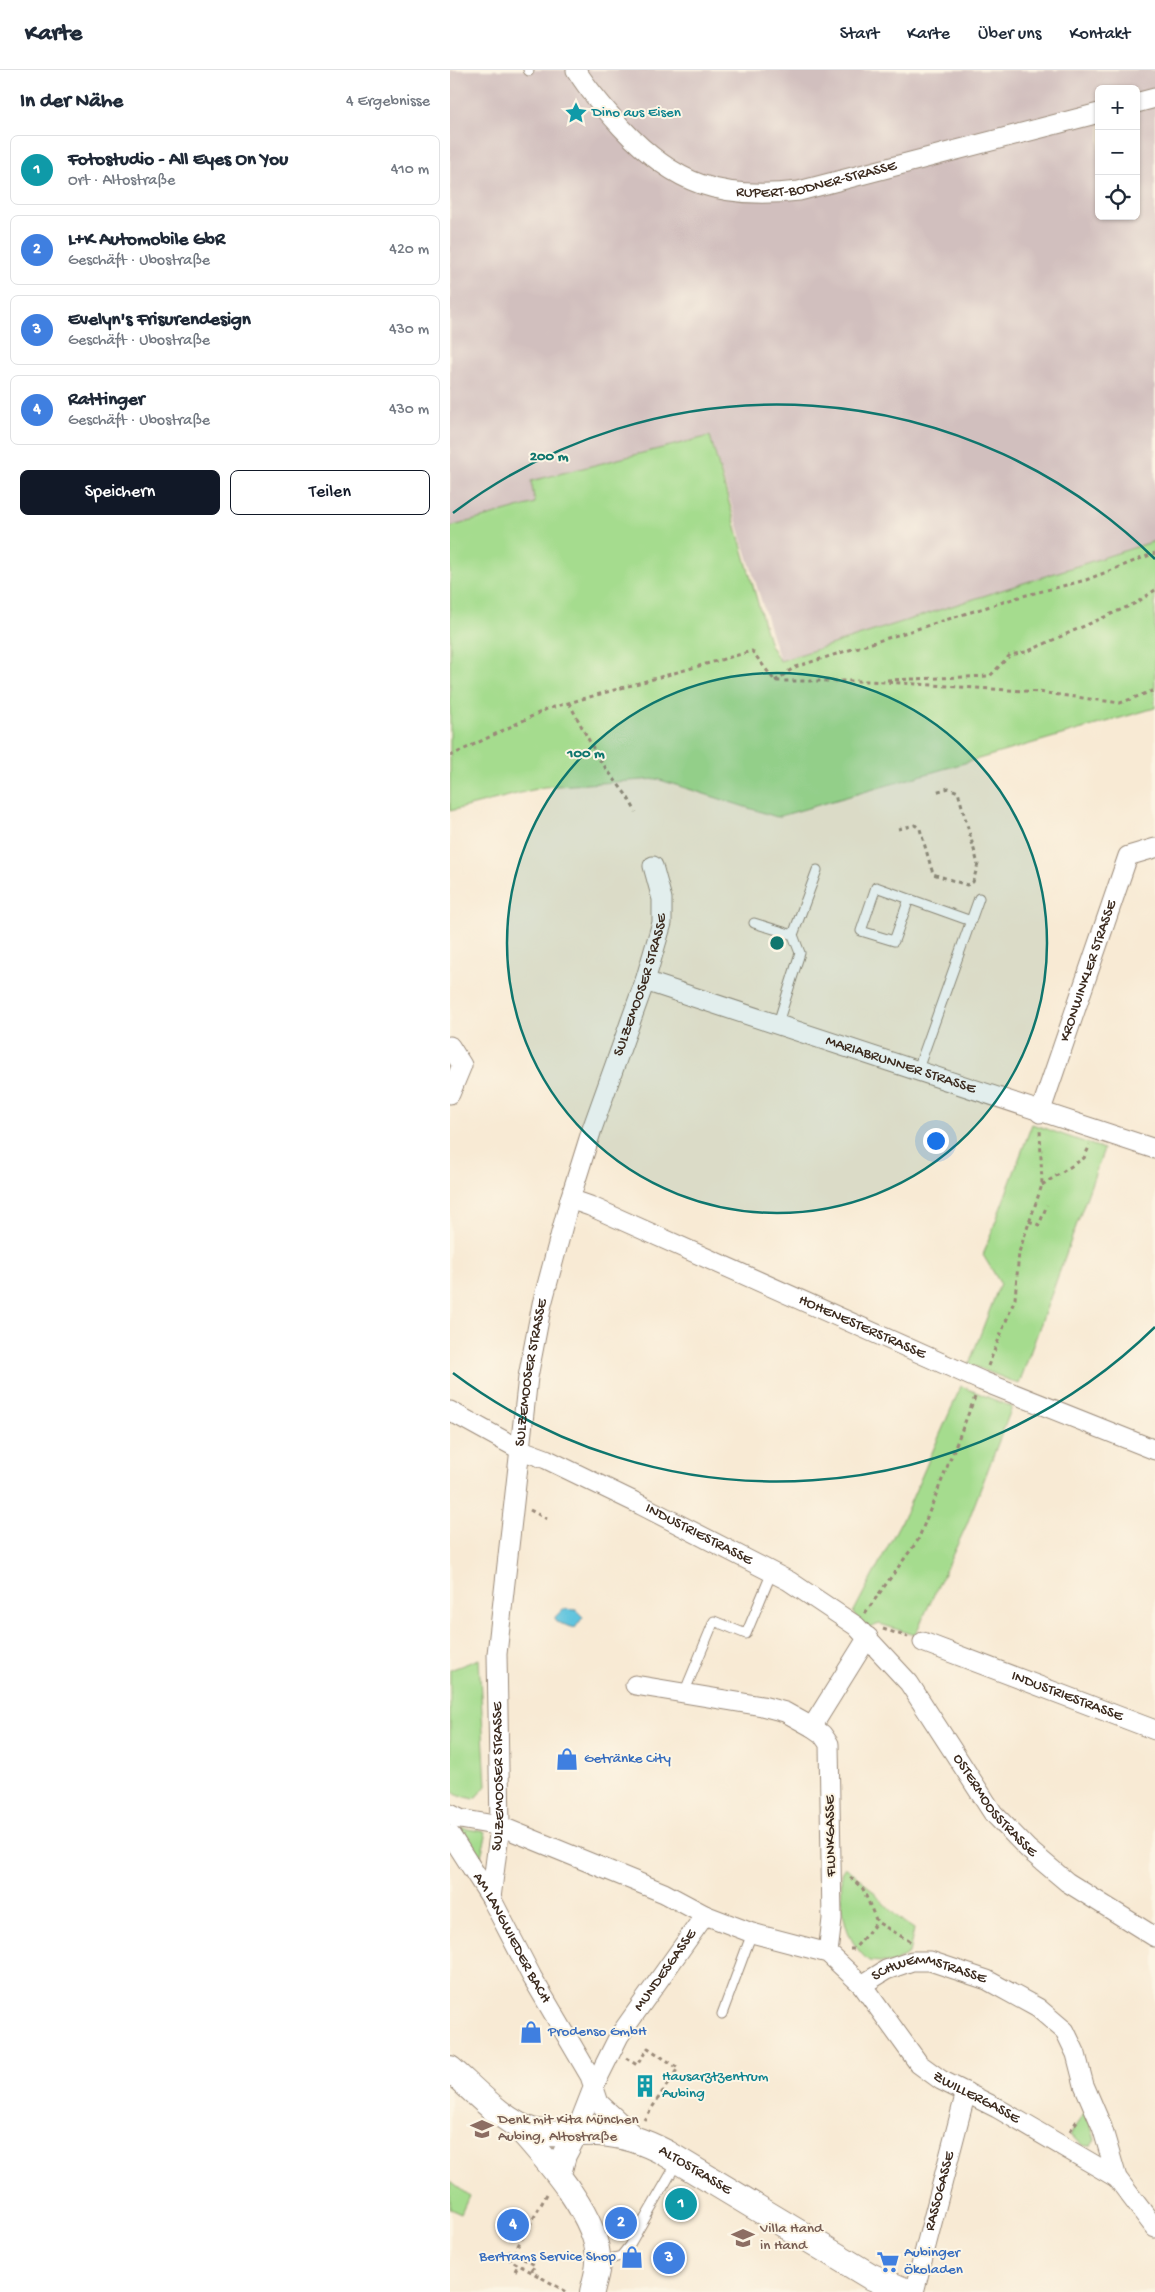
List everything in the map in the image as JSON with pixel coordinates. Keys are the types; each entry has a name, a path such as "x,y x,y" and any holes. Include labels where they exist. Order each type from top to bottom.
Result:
{"main road":[{"name":"ALTOSTRASSE","path":"450,2069 515,2124 532,2131 575,2134 640,2132 679,2160 870,2276 907,2292"}],"street":[{"name":"RUPERT-BODNER-STRASSE","path":"576,70 592,95 646,153 674,172 682,177 718,190 763,195 799,191 1095,114"},
{"path":"1140,102 1155,98"},
{"name":"KRONWINKLER STRASSE","path":"1040,1112 1128,856 1155,848"},
{"name":"SULZEMOOSER STRASSE","path":"491,1898 500,1826 497,1654 528,1378 540,1313 570,1199 592,1129 645,981 662,924 662,900 653,866"},
{"name":"MARIABRUNNER STRASSE","path":"645,981 918,1069 1040,1112 1155,1149"},
{"path":"450,1046 462,1065 450,1094"},
{"name":"HOHENESTERSTRASSE","path":"570,1199 590,1206 982,1381 1155,1450"},
{"name":"INDUSTRIESTRASSE","path":"450,1411 519,1449 546,1459 632,1500 789,1581 856,1626 868,1637"},
{"path":"812,1727 868,1637"},
{"name":"OSTERMOOSSTRASSE","path":"868,1637 909,1683 993,1813 1028,1849 1068,1882 1155,1937"},
{"name":"INDUSTRIESTRASSE","path":"923,1642 1155,1730"},
{"name":"FLUNKGASSE","path":"635,1685 770,1708 785,1712 822,1734 829,1744 832,1919 828,1953"},
{"name":"SCHWEMMSTRASSE","path":"450,1814 460,1819 500,1826 664,1893 705,1915 752,1933 828,1953 862,1985 886,1970 912,1961 930,1961 987,1980 1038,2008 1065,2031 1076,2054 1084,2084 1102,2127 1117,2178 1155,2228"},
{"name":"AM LANGWIEDER BACH","path":"450,1834 491,1898 532,1977 590,2076 599,2103 606,2111 640,2132"},
{"name":"MUNDESGASSE","path":"575,2134 593,2088 619,2036 705,1915"},
{"name":"ZWILLERGASSE","path":"862,1985 919,2064 941,2080 997,2108 1059,2146 1117,2178"},
{"name":"RASSOGASSE","path":"914,2292 966,2092"},
{"path":"515,2124 559,2174 595,2237 598,2262 592,2292"},
{"path":"559,2174 564,2155 575,2134"}],"lane":[{"path":"778,1023 800,953 793,935 817,870"},
{"path":"909,899 894,941 861,930 876,888 909,899 971,921"},
{"path":"918,1069 979,898"},
{"path":"754,923 793,935"},
{"path":"684,1693 714,1621 746,1634 772,1572"},
{"path":"722,2014 752,1933"},
{"path":"598,2262 621,2256 629,2246 679,2160"}],"path":[{"path":"775,681 795,667 1019,597 1086,580 1155,553"},
{"path":"775,681 870,681 990,676 1010,655 1026,652 1136,603 1155,590"},
{"path":"450,756 547,709 752,651 775,681"},
{"path":"870,681 1038,692 1120,703 1155,690"},
{"path":"569,703 599,759 627,796 636,812"},
{"path":"898,829 915,825 920,829 933,874 967,885 973,882 978,864 958,792 949,788 935,792"},
{"path":"967,820 968,811"},
{"path":"1042,1185 1084,1158 1097,1129"},
{"path":"1029,1221 1039,1225 1047,1205"},
{"path":"868,1637 877,1629 888,1630 923,1642"},
{"path":"831,1863 842,1870 863,1890 877,1922 916,1944 930,1961"},
{"path":"828,1953 854,1949 877,1922"},
{"path":"624,2056 637,2065 648,2048 678,2068 652,2107 640,2132"},
{"path":"1059,2146 1082,2115"},
{"path":"544,2200 510,2260 567,2292"},
{"path":"534,2208 538,2211"},
{"path":"527,2220 532,2222"},
{"path":"509,2251 535,2265 531,2272"},
{"path":"515,2271 518,2265"}],"shaded area":[{"path":"450,70 1155,70 1155,541 780,661 710,436 531,481 535,503 450,527"}],"green space":[{"path":"710,436 770,645 780,661 1155,541 1155,708 777,817 657,779 544,787 450,811 450,527 535,503 531,481"},
{"path":"1032,1124 1104,1149 1019,1384 969,1364 1000,1283 983,1255"},
{"path":"961,1386 1012,1407 967,1524 915,1635 880,1624 867,1628 853,1613 907,1510"},
{"path":"479,1659 486,1786 474,1799 457,1795 450,1790 450,1670"},
{"path":"462,1828 485,1832 486,1837 480,1859 475,1861 459,1834"},
{"path":"845,1867 855,1874 895,1915 914,1929 909,1953 893,1963 869,1961 860,1952 848,1932 842,1898 841,1873"},
{"path":"1086,2111 1095,2140 1091,2146 1085,2146 1069,2135"},
{"path":"450,2181 469,2196 461,2214 450,2209"}],"water":[{"path":"563,1609 576,1610 583,1617 575,1628 556,1622 555,1617"}],"place":[{"name":"Dino aus Eisen","path":"576,113"},
{"name":"Getränke City","path":"567,1759"},
{"name":"Prodenso GmbH","path":"531,2032"},
{"name":"Hausarztzentrum Aubing","path":"645,2086"},
{"name":"Denk mit Kita München Aubing, Altostraße","path":"482,2129"},
{"name":"Fotostudio - All Eyes On You","path":"681,2204"},
{"name":"L+K Automobile GbR","path":"621,2223"},
{"name":"Rattinger","path":"513,2225"},
{"name":"Villa Hand in Hand","path":"743,2238"},
{"name":"Bertrams Service Shop","path":"632,2257"},
{"name":"Evelyn's Frisurendesign","path":"669,2258"},
{"name":"Aubinger Ökoladen","path":"888,2262"}]}
